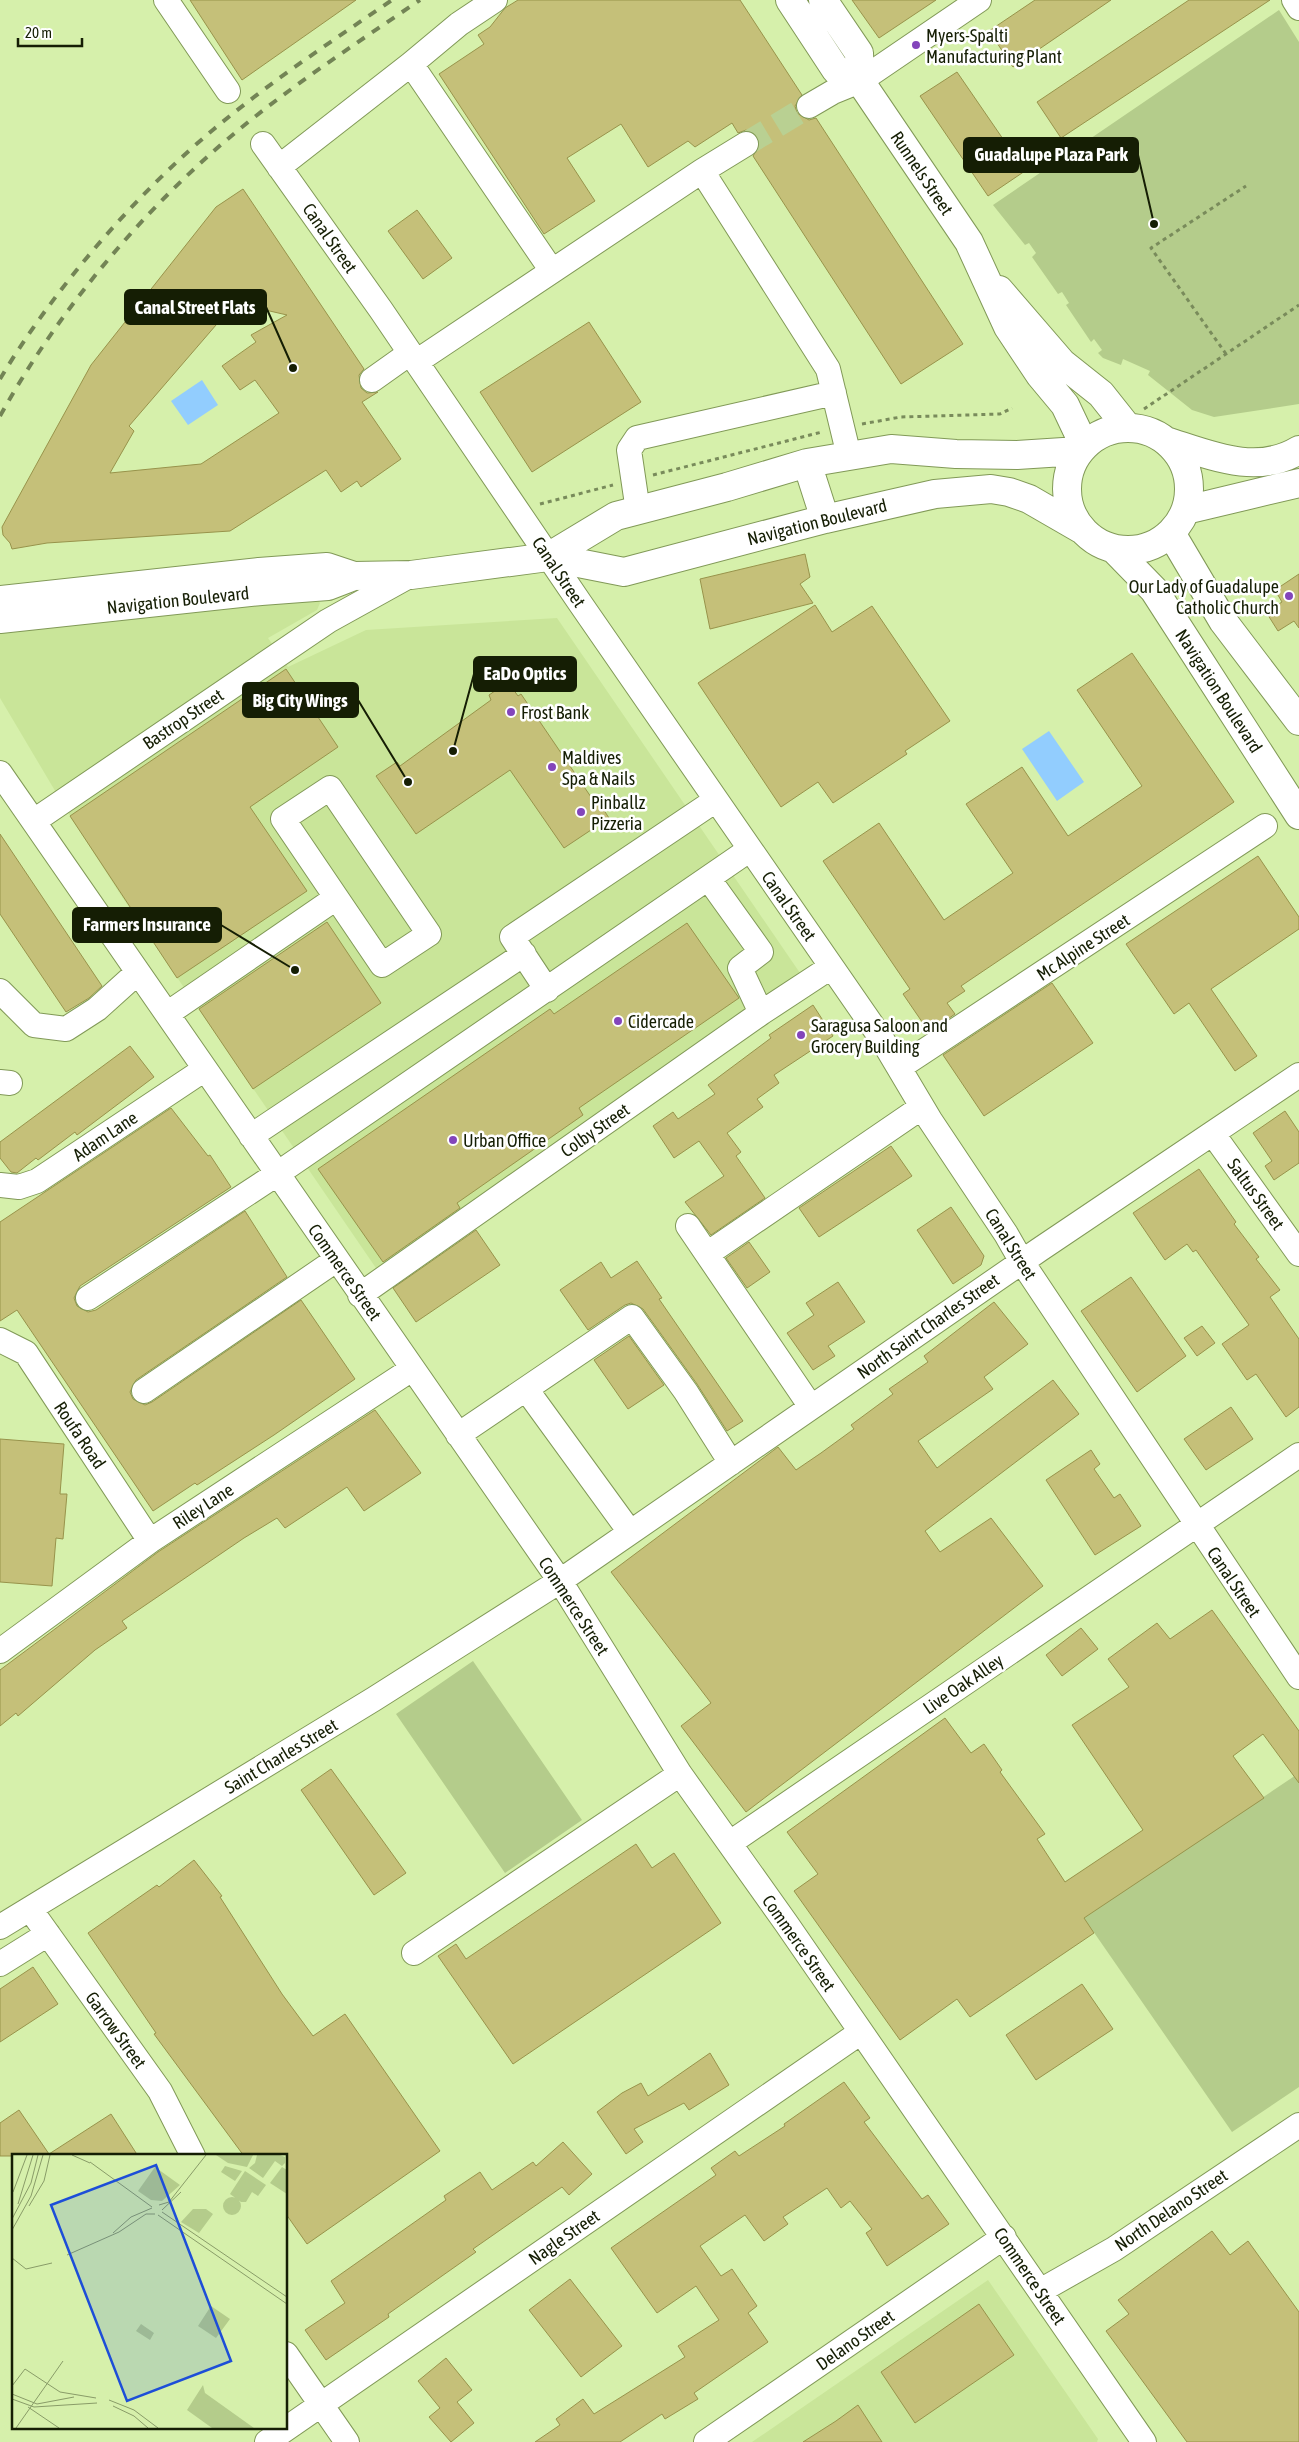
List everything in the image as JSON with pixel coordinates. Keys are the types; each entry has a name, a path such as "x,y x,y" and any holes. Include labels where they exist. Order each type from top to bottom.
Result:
{"main road":[{"path":"790,0 836,70 860,80 859,53 823,0"},
{"name":"Runnels Street","path":"860,80 969,242 1008,327 1040,375 1065,405 1081,448"},
{"name":"Runnels Street","path":"980,268 1062,363 1101,394 1126,425"},
{"path":"1166,442 1177,452 1185,466 1189,488 1186,510 1171,534 1159,543 1145,549 1130,551 1115,550 1102,546 1081,529 1072,516 1067,499 1066,482 1070,466 1081,448 1097,436 1126,425 1141,429 1166,442 1242,463 1268,462 1299,450"},
{"name":"Navigation Boulevard","path":"548,557 616,516 727,487 807,462 891,449 956,454 1017,455 1081,448"},
{"path":"807,462 825,519"},
{"path":"1186,510 1299,483"},
{"name":"Navigation Boulevard","path":"0,600 259,572 327,567 354,576 412,575 548,557 624,572 825,519 935,494 991,489 1009,492 1029,499 1081,529"},
{"path":"1171,534 1224,621 1299,721"},
{"name":"Navigation Boulevard","path":"1115,550 1154,590 1299,815"},
{"name":"Navigation Boulevard","path":"0,619 261,591 328,586 354,576"}],"street":[{"path":"166,0 228,91"},
{"path":"279,166 412,64 459,24 495,0"},
{"path":"809,106 833,92 860,80 979,0"},
{"path":"1294,0 1299,8"},
{"path":"412,64 552,271"},
{"name":"Canal Street","path":"263,144 413,358 749,850 900,1067 922,1108 1002,1227 1022,1262 1299,1677"},
{"path":"372,380 413,358 552,271 702,170 746,144"},
{"path":"702,170 828,369 849,456"},
{"path":"638,511 629,450 637,438 834,392"},
{"name":"Bastrop Street","path":"34,821 328,621 412,575"},
{"name":"Commerce Street","path":"0,773 560,1581 680,1774 1004,2237 1144,2442"},
{"path":"330,788 429,934 382,965 336,898 283,820 330,788"},
{"path":"251,1136 518,945 716,800"},
{"name":"Mc Alpine Street","path":"900,1067 1265,826"},
{"path":"88,1298 277,1174 749,850"},
{"path":"708,878 760,952 740,968 761,1013"},
{"path":"167,1014 336,898"},
{"path":"518,945 547,990"},
{"name":"Colby Street","path":"360,1295 761,1013 831,967"},
{"path":"0,991 34,1025 66,1029 98,1008 138,972"},
{"name":"Adam Lane","path":"0,1185 19,1187 37,1182 205,1069"},
{"name":"North Saint Charles Street","path":"560,1581 1022,1262 1299,1076"},
{"path":"707,1254 922,1108"},
{"name":"Saltus Street","path":"1213,1134 1299,1254"},
{"path":"688,1226 812,1407"},
{"path":"144,1391 336,1260"},
{"path":"458,1436 632,1317 686,1392 731,1463"},
{"name":"Roufa Road","path":"0,1340 26,1353 150,1541"},
{"name":"Riley Lane","path":"0,1651 150,1541 412,1369"},
{"path":"526,1389 630,1532"},
{"name":"Live Oak Alley","path":"730,1843 1299,1455"},
{"name":"Saint Charles Street","path":"0,1927 374,1699 560,1581"},
{"path":"414,1953 680,1774"},
{"name":"Garrow Street","path":"30,1909 160,2090 191,2154"},
{"path":"0,1964 48,1934"},
{"name":"Nagle Street","path":"288,2428 861,2032"},
{"name":"North Delano Street","path":"1040,2291 1114,2249 1299,2125"},
{"name":"Delano Street","path":"706,2442 1004,2237"},
{"path":"288,2357 346,2442"},
{"name":"Nagle Street","path":"267,2442 285,2430"}],"path":[{"path":"1226,354 1151,248 1246,186"},
{"path":"1126,425 1299,305"}],"shaded area":[{"path":"1279,10 1299,42 1299,404 1214,417 1192,410 1148,375 1150,371 1123,359 1121,365 1103,358 1098,353 1102,350 1094,339 1091,342 1066,305 1069,303 1062,292 1058,294 1032,257 1036,253 1029,243 1025,245 993,205"},
{"path":"317,598 320,603 317,610 268,638 288,667 366,630 557,618 800,973 378,1271 122,897 70,816 0,698 0,623"},
{"path":"473,1661 582,1820 505,1873 396,1714"},
{"path":"1299,1773 1299,2087 1232,2132 1084,1918"},
{"path":"988,2280 1098,2439 1097,2442 752,2442"}],"water":[{"path":"202,380 218,405 188,425 171,401"},
{"path":"1049,731 1084,782 1057,801 1022,749"}],"building":[{"path":"190,0 356,0 242,80"},
{"path":"518,0 740,0 802,95 795,106 797,113 809,120 816,118 963,344 901,384 753,156 760,144 757,136 746,130 738,133 732,123 695,147 688,141 648,167 621,124 567,158 595,201 544,234 439,74 484,44 478,35 490,27 505,8"},
{"path":"852,0 936,0 879,38"},
{"path":"1035,0 1111,0 1013,67 989,31"},
{"path":"1189,0 1270,0 1061,138 1037,102"},
{"path":"957,72 1025,171 988,196 920,96"},
{"path":"243,189 364,369 359,375 361,388 367,393 378,392 362,402 401,459 361,487 357,481 341,492 326,470 230,531 47,543 12,549 10,543 3,535 2,527 91,365 216,207","holes":["235,303 287,315 251,335 256,342 222,366 240,390 255,380 279,413 201,464 110,473 134,431 129,426"]},
{"path":"417,210 452,258 423,279 388,231"},
{"path":"589,322 641,402 532,472 480,392"},
{"path":"805,554 810,577 800,584 813,603 710,629 700,579"},
{"name":"Our Lady of Guadalupe Catholic Church","path":"1299,574 1299,628 1294,621 1278,631 1266,612 1282,602 1275,590"},
{"path":"815,605 832,632 872,606 950,721 905,751 907,754 833,803 818,782 781,807 698,683"},
{"path":"1132,653 1234,802 961,986 965,991 947,1003 955,1014 929,1032 903,994 910,989 823,861 879,823 944,920 1013,873 966,804 1022,767 1068,836 1142,786 1077,690"},
{"path":"286,669 338,747 250,807 307,891 177,978 70,816"},
{"path":"508,682 518,696 521,694 591,797 594,795 609,818 564,848 510,770 416,834 376,776 397,762 400,766 491,700 489,695"},
{"path":"0,834 102,986 89,998 66,1012 0,914"},
{"path":"1258,856 1299,917 1299,929 1211,989 1257,1056 1235,1071 1189,1003 1174,1014 1126,944"},
{"path":"327,922 381,1003 253,1089 199,1009"},
{"path":"687,923 739,998 579,1108 583,1115 457,1203 460,1208 383,1262 318,1169 550,1009 554,1014"},
{"path":"1052,983 1093,1043 984,1116 943,1055"},
{"path":"813,1005 833,1036 774,1075 779,1083 757,1099 763,1107 727,1133 741,1152 736,1156 765,1198 711,1235 685,1202 724,1176 699,1141 674,1158 653,1126 673,1112 678,1119 715,1094 708,1085 771,1038 769,1035"},
{"path":"130,1046 154,1077 77,1135 75,1132 38,1160 36,1158 17,1173 11,1172 0,1158 0,1142"},
{"path":"171,1108 208,1156 210,1155 231,1187 80,1286 74,1298 77,1306 88,1312 96,1310 245,1211 287,1277 136,1380 130,1392 133,1399 145,1405 152,1402 301,1300 355,1379 274,1435 153,1511 17,1310 0,1321 0,1222"},
{"path":"1285,1111 1299,1132 1299,1163 1274,1180 1265,1166 1272,1161 1253,1133"},
{"path":"891,1146 912,1176 819,1237 799,1208"},
{"path":"1199,1169 1236,1222 1234,1224 1259,1257 1256,1259 1280,1290 1270,1297 1299,1339 1299,1407 1286,1417 1256,1374 1247,1380 1222,1344 1249,1325 1196,1250 1193,1252 1187,1244 1165,1260 1133,1213"},
{"path":"951,1207 984,1256 981,1265 953,1284 917,1230"},
{"path":"476,1230 500,1265 416,1322 393,1288"},
{"path":"749,1242 770,1272 747,1288 726,1258"},
{"path":"637,1261 662,1298 659,1299 743,1421 727,1431 697,1384 643,1309 631,1303 625,1305 588,1330 560,1290 601,1262 611,1278"},
{"path":"1131,1277 1186,1356 1137,1392 1081,1311"},
{"path":"838,1282 865,1322 828,1346 835,1356 813,1370 787,1333 814,1315 806,1303"},
{"path":"994,1302 1028,1344 984,1377 993,1389 918,1441 937,1468 1053,1380 1079,1414 925,1531 940,1552 991,1518 1043,1586 746,1812 681,1726 711,1703 611,1572 778,1447 796,1470 821,1453 854,1429 851,1425 893,1394 889,1389 928,1362 924,1356"},
{"path":"1202,1326 1215,1343 1197,1356 1184,1338"},
{"path":"629,1336 664,1385 628,1409 594,1360"},
{"path":"1231,1407 1253,1439 1206,1470 1184,1439"},
{"path":"375,1410 421,1473 364,1511 347,1487 285,1528 277,1518 244,1538 122,1621 127,1628 95,1650 18,1716 16,1713 0,1726 0,1670 158,1552"},
{"path":"0,1439 64,1444 60,1494 67,1494 63,1539 56,1538 52,1586 0,1582"},
{"path":"1091,1450 1100,1464 1094,1469 1114,1498 1120,1494 1141,1526 1095,1555 1046,1480"},
{"path":"1212,1610 1299,1731 1299,1783 1263,1734 1233,1756 1264,1798 1084,1918 1094,1933 970,2017 957,1999 900,2040 794,1891 818,1874 787,1832 945,1718 971,1753 984,1744 1002,1770 1000,1772 1045,1834 1037,1839 1065,1882 1143,1830 1072,1725 1129,1687 1108,1659 1157,1623 1170,1639"},
{"path":"1081,1628 1098,1649 1062,1676 1046,1655"},
{"path":"331,1769 406,1873 374,1895 301,1790"},
{"path":"636,1844 652,1868 674,1853 721,1923 513,2064 438,1956 456,1944 466,1959"},
{"path":"194,1860 222,1896 220,1897 282,1994 313,2036 345,2014 440,2151 307,2244 288,2217 288,2154 243,2154 154,2034 156,2033 88,1933 157,1885 159,1887"},
{"path":"33,1967 58,2004 0,2042 0,1989"},
{"path":"1082,1984 1113,2029 1036,2080 1006,2035"},
{"path":"710,2053 729,2085 689,2110 684,2103 634,2129 643,2142 626,2154 597,2112 622,2093 641,2083 648,2096"},
{"path":"844,2082 870,2118 864,2122 922,2199 928,2195 949,2224 887,2266 866,2233 872,2229 850,2201 841,2208 827,2188 783,2217 788,2224 764,2241 745,2215 700,2246 721,2276 732,2269 757,2306 748,2313 768,2342 694,2393 698,2399 665,2419 662,2414 620,2442 535,2442 560,2425 556,2419 583,2399 594,2414 685,2357 678,2346 719,2320 696,2286 657,2313 611,2248 716,2175 711,2168 735,2151 739,2156 785,2126 784,2124"},
{"path":"19,2110 49,2154 12,2154 12,2156 0,2156 0,2123"},
{"path":"111,2114 137,2154 49,2154"},
{"path":"563,2142 592,2174 569,2195 562,2187 473,2249 476,2252 388,2314 389,2317 326,2360 305,2330 345,2303 331,2281 446,2200 444,2196 480,2172 492,2190 533,2162 536,2166"},
{"path":"1212,2231 1230,2255 1248,2241 1299,2312 1299,2442 1187,2442 1106,2331 1129,2314 1118,2300"},
{"path":"570,2279 622,2346 581,2377 529,2310"},
{"path":"979,2304 1014,2355 915,2423 881,2372"},
{"path":"446,2358 472,2390 457,2402 474,2423 451,2442 429,2417 440,2408 418,2381"},
{"path":"858,2405 882,2442 803,2442 836,2421"}],"tunnel":[{"path":"746,144 809,106"}],"railway":[{"path":"0,379 21,345 70,278 97,245 155,183 214,129 257,95 392,0"},
{"path":"0,416 24,375 79,296 142,221 176,187 247,123 332,60 420,0"}],"place":[{"name":"Myers-Spalti Manufacturing Plant","path":"916,45"},
{"name":"Guadalupe Plaza Park","path":"1154,224"},
{"name":"Canal Street Flats","path":"293,368"},
{"name":"Our Lady of Guadalupe Catholic Church","path":"1289,596"},
{"name":"Frost Bank","path":"511,712"},
{"name":"EaDo Optics","path":"453,751"},
{"name":"Maldives Spa & Nails","path":"552,767"},
{"name":"Big City Wings","path":"408,782"},
{"name":"Pinballz Pizzeria","path":"581,812"},
{"name":"Farmers Insurance","path":"295,970"},
{"name":"Cidercade","path":"618,1021"},
{"name":"Saragusa Saloon and Grocery Building","path":"801,1035"},
{"name":"Urban Office","path":"453,1140"}]}
